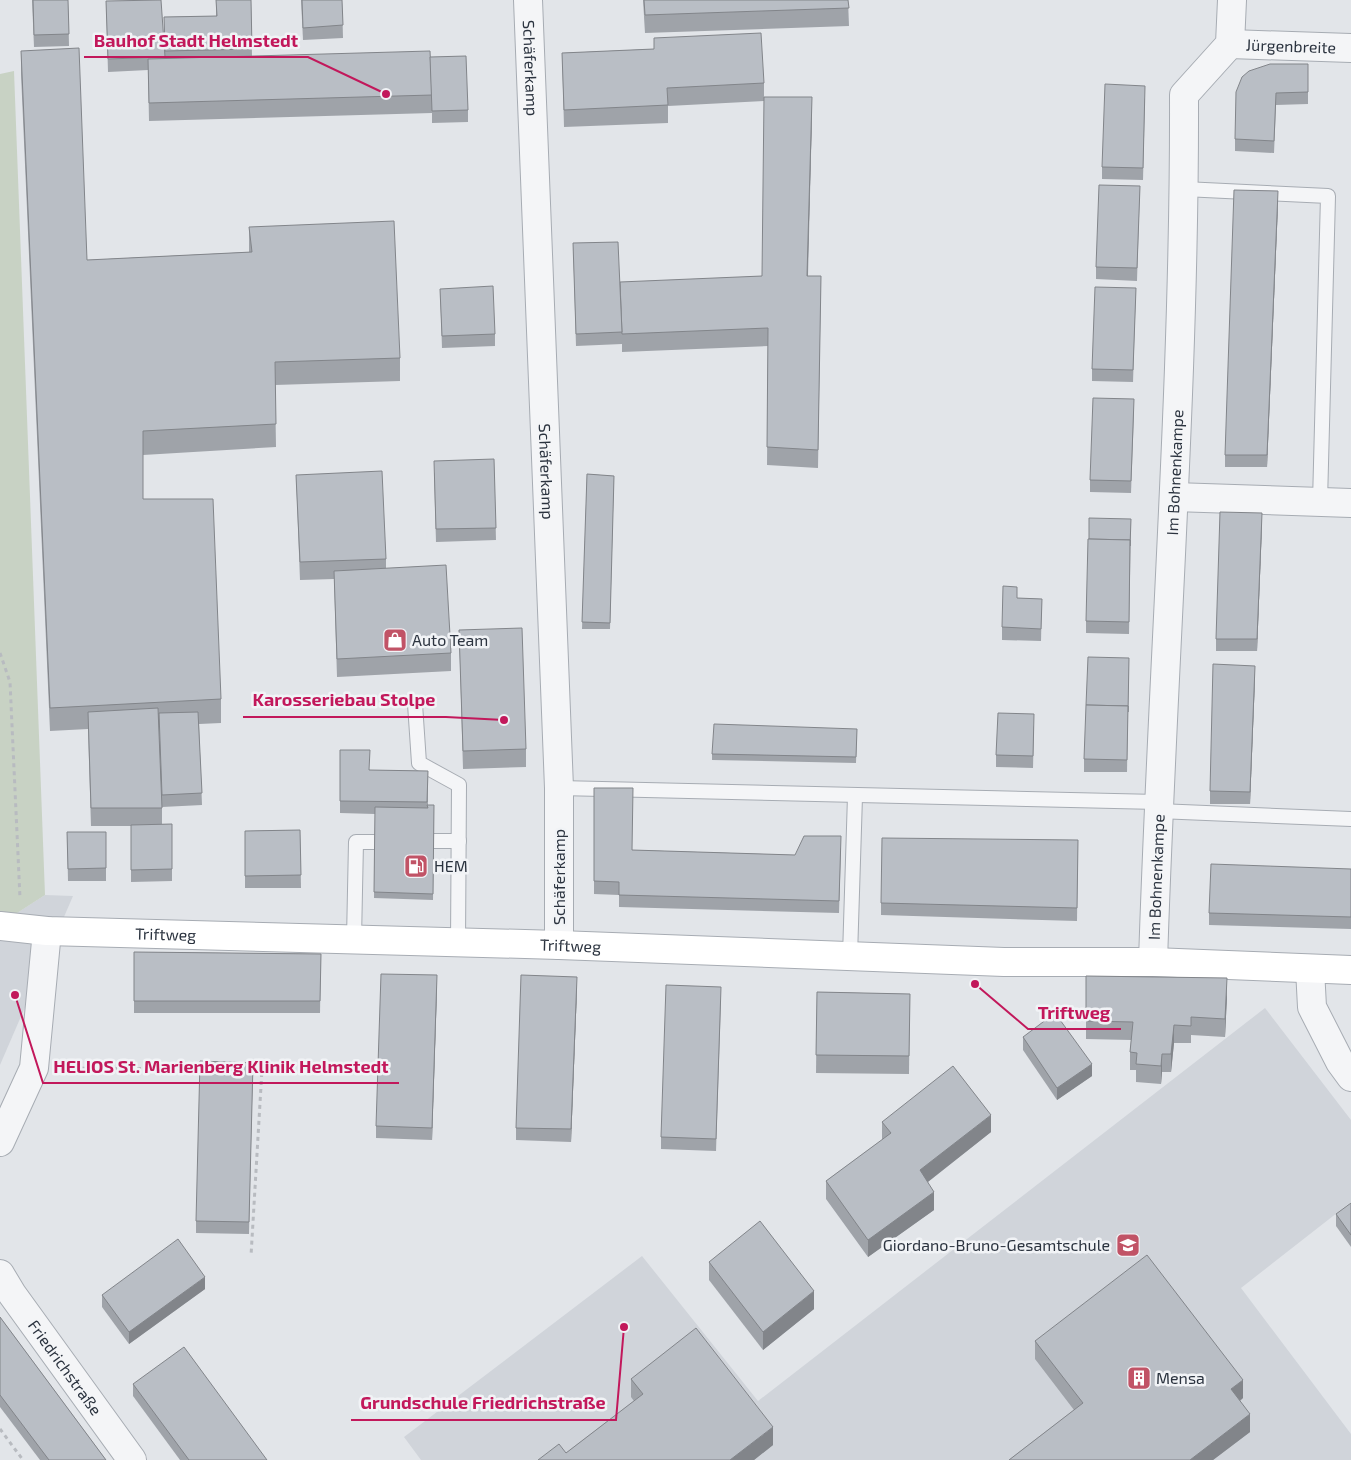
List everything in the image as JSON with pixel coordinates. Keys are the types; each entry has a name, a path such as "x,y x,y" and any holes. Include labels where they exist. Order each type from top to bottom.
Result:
{"main road":[{"name":"Triftweg","path":"23,928 354,940 559,945 1004,962 1152,962 1351,970"}],"street":[{"name":"Schäferkamp","path":"528,0 559,788 559,945"},
{"path":"1230,44 1232,0"},
{"name":"Jürgenbreite","path":"1230,44 1351,48"},
{"name":"Im Bohnenkampe","path":"1152,962 1174,497 1184,189 1184,95 1230,44"},
{"path":"1174,497 1351,503"},
{"path":"0,1142 34,1068 23,928"},
{"path":"1310,968 1312,1007 1340,1062 1351,1078"},
{"name":"Friedrichstraße","path":"0,1274 12,1294 132,1460"}],"lane":[{"path":"1184,189 1328,196 1320,502"},
{"path":"415,704 419,763 459,785 458,943"},
{"path":"559,788 1158,807 1351,820"},
{"path":"850,956 855,796"},
{"path":"354,940 356,842 459,841"}],"path":[{"path":"0,653 10,682 23,928"},
{"path":"34,1068 212,1069"},
{"path":"242,1069 262,1069 251,1256"},
{"path":"0,1429 23,1460"}],"shaded area":[{"path":"45,895 73,896 0,1065 0,924"},
{"name":"Giordano-Bruno-Gesamtschule","path":"1265,1008 1351,1120 1351,1202 1241,1288 1351,1434 1351,1460 421,1460 404,1437 642,1256 758,1401"}],"green space":[{"path":"14,71 45,895 0,924 0,74"}],"building":[{"path":"33,0 68,0 69,34 34,35"},
{"path":"161,0 165,57 108,59 106,1"},
{"path":"216,0 251,0 252,49 165,51 164,17 217,16"},
{"path":"302,0 342,0 343,25 303,28"},
{"path":"644,0 848,0 849,8 645,15"},
{"path":"761,33 764,83 667,88 668,105 564,110 562,53 654,49 654,38"},
{"path":"79,48 87,260 252,252 249,227 394,221 400,358 275,362 276,424 143,431 143,499 213,499 221,699 50,708 21,51"},
{"path":"430,51 432,95 149,103 148,59"},
{"path":"466,56 468,110 432,111 430,57"},
{"path":"1270,64 1308,64 1308,92 1276,93 1274,141 1235,139 1236,92 1242,77 1249,71"},
{"path":"1105,84 1145,86 1143,168 1102,167"},
{"path":"764,97 812,97 807,276 821,276 818,450 767,447 768,328 622,334 620,282 762,276"},
{"path":"1099,185 1140,186 1137,268 1096,267"},
{"path":"1234,190 1278,191 1267,455 1225,455"},
{"path":"618,242 622,332 576,334 573,243"},
{"path":"493,286 495,334 442,336 440,289"},
{"path":"1095,287 1136,288 1133,370 1092,369"},
{"path":"1093,398 1134,399 1131,481 1090,480"},
{"path":"494,459 496,528 436,529 434,461"},
{"path":"382,471 386,559 300,562 296,475"},
{"path":"587,474 614,476 610,623 582,622"},
{"path":"1220,512 1262,513 1257,639 1216,639"},
{"path":"1089,518 1131,519 1130,546 1130,540 1089,539"},
{"path":"1088,539 1130,540 1129,622 1086,621"},
{"path":"446,565 451,653 337,659 334,571"},
{"path":"1003,586 1017,587 1017,598 1042,599 1041,629 1002,627"},
{"path":"522,628 526,749 463,751 459,630"},
{"path":"1088,657 1129,658 1128,712 1128,706 1086,705"},
{"path":"1213,664 1255,666 1250,792 1210,791"},
{"path":"1086,705 1128,706 1127,760 1084,759"},
{"path":"158,708 162,808 91,808 88,712"},
{"path":"198,712 202,793 162,795 159,713"},
{"path":"998,713 1034,714 1033,756 996,755"},
{"path":"714,724 857,729 856,757 712,754"},
{"path":"340,750 370,750 369,770 428,771 427,802 340,801"},
{"path":"594,788 633,788 632,850 795,855 804,836 841,836 839,901 619,895 619,882 594,881"},
{"path":"427,805 434,805 433,894 374,892 375,807 428,808"},
{"path":"172,824 172,869 131,870 131,825"},
{"path":"300,830 301,875 245,876 245,831"},
{"path":"67,832 106,832 106,868 68,869"},
{"path":"882,838 1078,840 1077,908 881,903"},
{"path":"1211,864 1351,869 1351,917 1209,913"},
{"path":"134,952 321,954 320,1001 134,1001"},
{"path":"381,974 437,975 432,1128 376,1126"},
{"path":"521,975 577,977 571,1129 516,1128"},
{"path":"1086,976 1227,978 1225,1019 1191,1017 1191,1026 1174,1025 1171,1054 1162,1054 1161,1066 1136,1064 1137,1053 1130,1052 1133,1022 1086,1021"},
{"path":"666,985 721,987 716,1139 661,1137"},
{"path":"817,992 910,994 909,1056 816,1055"},
{"path":"1055,1013 1092,1064 1057,1088 1023,1037"},
{"path":"200,1061 253,1063 249,1222 196,1221"},
{"path":"953,1066 991,1115 920,1170 934,1192 868,1240 826,1181 891,1133 882,1122"},
{"path":"1351,1203 1351,1235 1336,1214"},
{"path":"760,1221 814,1291 763,1332 709,1262"},
{"path":"178,1239 205,1277 129,1332 102,1295"},
{"name":"Mensa","path":"1147,1255 1243,1380 1231,1389 1250,1414 1190,1460 1009,1460 1083,1403 1035,1341"},
{"path":"0,1317 106,1460 49,1460 0,1395"},
{"path":"696,1328 773,1427 730,1460 538,1460 559,1444 566,1453 643,1394 631,1379"},
{"path":"184,1347 267,1460 189,1460 133,1384"}],"place":[{"name":"Bauhof Stadt Helmstedt","path":"386,94"},
{"name":"Auto Team","path":"395,640"},
{"name":"Karosseriebau Stolpe","path":"504,720"},
{"name":"HEM","path":"416,866"},
{"name":"Triftweg","path":"975,984"},
{"name":"HELIOS St. Marienberg Klinik Helmstedt","path":"15,995"},
{"name":"Giordano-Bruno-Gesamtschule","path":"1128,1245"},
{"name":"Grundschule Friedrichstraße","path":"624,1327"},
{"name":"Mensa","path":"1139,1378"}]}
